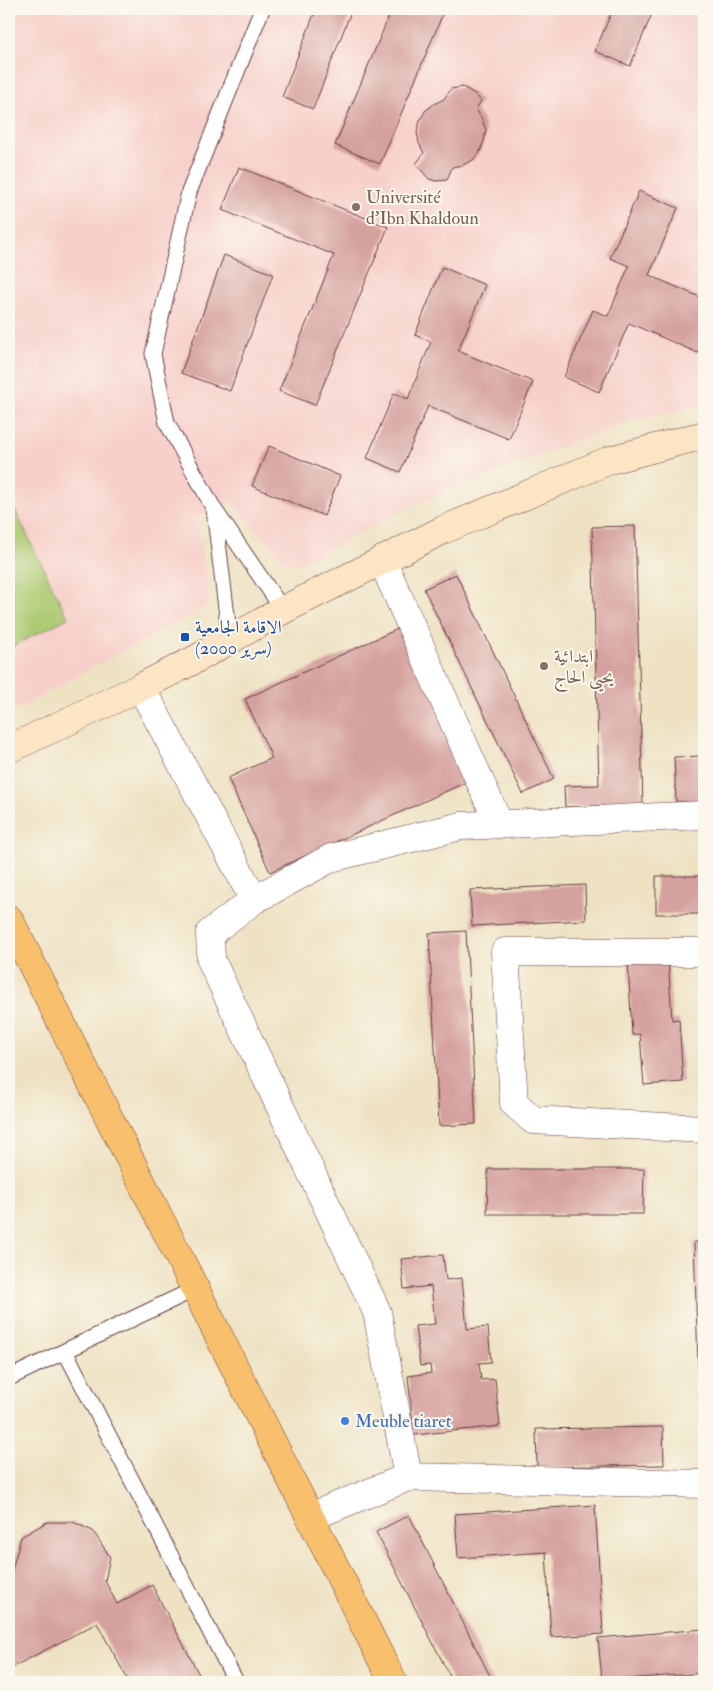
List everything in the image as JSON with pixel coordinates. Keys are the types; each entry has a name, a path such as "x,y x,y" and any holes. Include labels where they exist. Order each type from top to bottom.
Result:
{"main road":[{"path":"9,748 141,687 230,641 283,610 443,530 610,460 704,435"},
{"path":"9,919 393,1682"}],"street":[{"path":"382,560 499,824"},
{"path":"141,687 254,900"},
{"path":"408,1477 377,1312 211,960 210,934 254,900 330,858 460,826 704,815"},
{"path":"704,952 505,952 514,1103 532,1120 704,1129"},
{"path":"310,1517 408,1477 704,1484"}],"lane":[{"path":"262,9 189,192 153,354 167,423 214,509 283,610"},
{"path":"214,509 230,641"},
{"path":"9,1378 195,1289"},
{"path":"65,1352 236,1682"}],"shaded area":[{"name":"Université d'Ibn Khaldoun","path":"9,9 704,9 704,405 623,423 421,502 301,563 286,563 230,501 196,518 210,604 17,709 9,708"}],"green space":[{"path":"9,498 68,618 9,648"}],"building":[{"path":"316,9 352,9 313,109 282,97"},
{"path":"392,9 439,9 444,11 380,164 335,145"},
{"path":"613,9 654,9 630,66 595,51"},
{"path":"463,87 475,94 481,101 476,109 486,130 480,152 473,160 463,165 452,167 447,180 436,181 429,179 416,164 424,153 419,143 417,132 420,121 425,111 444,99 451,89"},
{"path":"239,167 388,227 315,405 279,391 334,255 222,210"},
{"path":"639,191 678,208 649,275 704,299 704,338 698,353 629,323 599,392 564,377 593,310 608,316 629,266 610,258"},
{"path":"224,255 273,274 230,391 181,373"},
{"path":"442,267 485,285 458,351 533,382 509,439 428,406 400,472 367,458 394,393 408,399 431,342 415,335"},
{"path":"269,446 340,476 324,516 252,486"},
{"path":"635,526 643,805 565,807 564,786 599,785 592,527"},
{"path":"456,574 554,779 523,794 424,589"},
{"path":"404,626 473,779 270,872 228,778 272,758 245,699"},
{"path":"704,756 704,801 676,802 674,757"},
{"path":"656,876 704,876 704,914 656,914"},
{"path":"585,885 586,920 472,926 470,890"},
{"path":"466,931 476,1124 439,1126 429,933"},
{"path":"668,958 672,1020 679,1019 683,1082 644,1085 640,1034 632,1035 628,961"},
{"path":"488,1169 644,1169 643,1214 487,1214"},
{"path":"694,1242 704,1242 704,1423 700,1423"},
{"path":"443,1255 446,1280 462,1278 467,1329 488,1327 491,1362 479,1363 481,1380 495,1379 500,1426 414,1435 408,1376 431,1373 430,1365 420,1366 415,1326 435,1324 431,1286 404,1289 401,1259"},
{"path":"663,1427 664,1465 537,1467 536,1429"},
{"path":"595,1505 603,1634 551,1637 546,1552 458,1558 455,1514"},
{"path":"409,1515 493,1682 453,1682 376,1532"},
{"path":"47,1522 73,1522 93,1531 110,1557 105,1581 117,1604 152,1585 203,1682 129,1682 97,1623 9,1669 9,1581 21,1537"},
{"path":"704,1629 704,1673 602,1681 598,1638"}],"place":[{"name":"Université d'Ibn Khaldoun","path":"356,207"},
{"name":"الاقامة الجامعية (2000 سرير)","path":"185,637"},
{"name":"ابتدائية يحيى الحاج","path":"544,666"},
{"name":"Meuble tiaret","path":"345,1421"}]}
